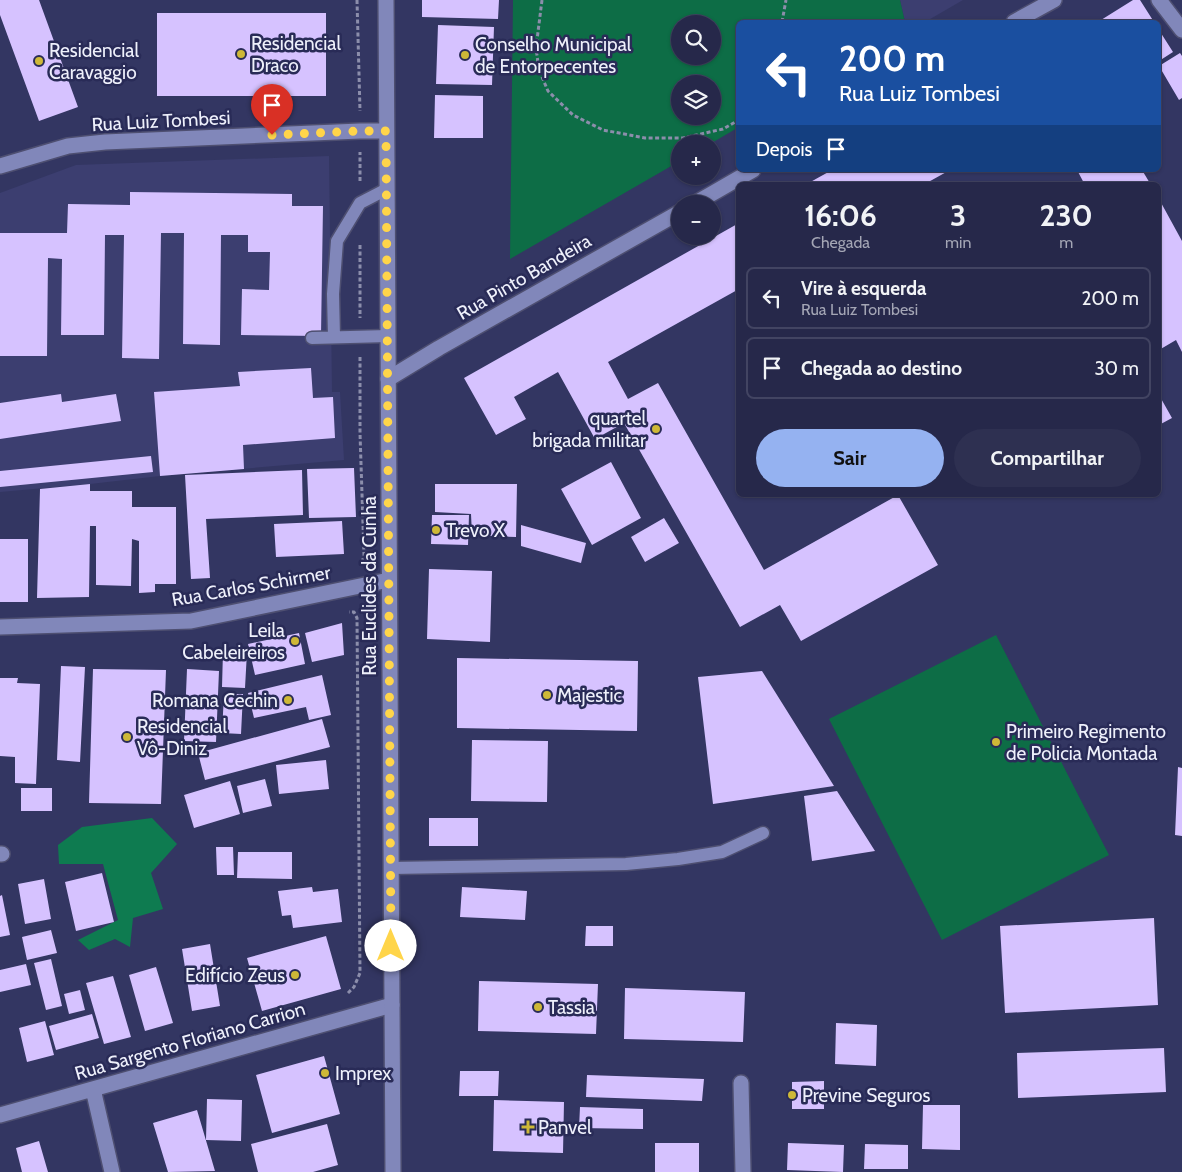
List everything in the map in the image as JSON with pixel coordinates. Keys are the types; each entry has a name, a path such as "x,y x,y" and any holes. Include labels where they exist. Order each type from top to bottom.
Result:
{"street":[{"name":"Rua Euclides da Cunha","path":"386,0 393,1172"},
{"path":"1018,20 1054,0"},
{"path":"1158,0 1182,30"},
{"name":"Rua Luiz Tombesi","path":"0,166 68,146 105,142 386,131"},
{"path":"710,195 750,172"},
{"name":"Rua Pinto Bandeira","path":"388,380 671,217"},
{"name":"Rua Carlos Schirmer","path":"0,627 192,621 389,580"},
{"name":"Rua Sargento Floriano Carrion","path":"0,1115 392,1005"},
{"path":"741,1083 743,1172"},
{"path":"93,1089 112,1172"}],"lane":[{"path":"334,337 333,294 337,241 360,203 387,189"},
{"path":"312,338 388,336"},
{"path":"391,868 626,864 678,859 722,852 763,832"}],"path":[{"path":"357,0 360,62 360,203"},
{"path":"542,0 536,48 539,70 548,91 573,115 604,130 645,138 683,138 723,130 736,122"},
{"path":"782,20 786,0"},
{"path":"360,241 360,433 364,555 360,567"},
{"path":"340,995 349,993 360,973 357,618 354,612 344,612"}],"shaded area":[{"path":"900,0 963,0 928,20 905,20"},
{"path":"329,156 332,392 340,392 344,460 0,492 0,193 76,165"}],"green space":[{"path":"513,0 900,0 905,20 736,20 736,129 721,138 721,135 671,135 671,166 510,259"},
{"path":"996,635 1109,855 942,940 829,719"},
{"path":"152,818 177,844 151,873 163,909 133,918 130,947 115,939 89,950 78,940 118,920 103,864 59,864 58,845 82,827"}],"building":[{"name":"Residencial Caravaggio","path":"0,0 39,0 78,107 39,121 0,15"},
{"path":"422,0 499,0 498,19 422,17"},
{"path":"1133,0 1140,0 1153,20 1101,20"},
{"name":"Residencial Draco","path":"157,13 326,13 326,96 157,96"},
{"name":"Conselho Municipal de Entorpecentes","path":"438,25 494,27 492,85 436,84"},
{"path":"1161,33 1173,52 1161,60"},
{"path":"1180,53 1182,56 1182,98 1179,100 1161,69 1161,65"},
{"path":"435,95 483,96 483,138 434,138"},
{"path":"828,172 946,172 928,182 810,182"},
{"path":"1078,172 1143,172 1149,182 1083,182"},
{"path":"130,192 292,194 292,206 323,206 321,336 241,335 242,289 269,290 270,252 248,252 248,235 221,235 220,345 183,344 184,233 161,233 159,359 122,358 124,235 105,235 104,335 61,335 62,259 48,258 47,356 0,356 0,233 67,233 68,204 130,205"},
{"path":"1161,203 1182,241 1182,352 1176,340 1161,349"},
{"name":"quartel brigada militar","path":"736,225 736,291 608,362 628,399 658,383 764,570 894,497 899,497 938,565 801,641 780,605 740,627 624,423 595,439 558,372 514,397 526,419 496,435 464,378 700,245 721,245 721,233"},
{"path":"311,368 313,398 333,397 335,438 243,445 244,469 160,476 154,392 240,386 238,372"},
{"path":"61,394 62,402 116,394 121,421 0,439 0,403"},
{"path":"1161,399 1172,418 1161,424"},
{"path":"151,456 153,472 0,487 0,471"},
{"path":"611,462 641,518 592,545 561,489"},
{"path":"354,468 356,517 309,518 307,469"},
{"path":"302,470 303,515 206,519 210,578 191,579 185,475"},
{"path":"90,484 90,491 132,491 132,507 176,507 176,584 155,584 155,592 139,593 139,541 132,539 131,586 96,585 96,526 90,526 89,597 37,598 40,489"},
{"path":"435,484 517,484 516,537 472,535 471,514 435,512"},
{"path":"432,515 469,515 468,545 431,544"},
{"path":"664,518 679,543 645,562 631,537"},
{"path":"342,521 344,554 276,557 274,524"},
{"path":"521,525 586,543 581,563 521,546"},
{"path":"0,539 28,539 28,602 0,602"},
{"path":"429,569 492,571 490,642 427,639"},
{"path":"342,623 344,655 312,662 305,633"},
{"path":"299,633 305,664 255,675 248,644"},
{"path":"223,651 247,652 245,688 222,687"},
{"name":"Majestic","path":"457,658 638,661 637,731 457,728"},
{"path":"61,666 85,667 80,762 57,760"},
{"name":"Residencial Vô-Diniz","path":"93,669 166,670 161,804 89,803"},
{"path":"187,669 219,671 216,742 184,741"},
{"path":"762,671 834,786 713,804 698,677"},
{"name":"Romana Cechin","path":"322,675 331,715 309,720 306,707 254,718 248,693"},
{"path":"0,678 18,678 17,683 40,684 36,784 15,783 15,757 0,756"},
{"path":"224,694 243,694 241,734 222,733"},
{"path":"322,719 330,747 205,780 198,753"},
{"path":"472,740 548,741 547,802 471,801"},
{"path":"326,760 329,789 279,794 276,765"},
{"path":"1178,767 1182,768 1182,836 1175,835"},
{"path":"265,779 272,806 243,813 237,786"},
{"path":"230,781 240,814 194,828 184,795"},
{"path":"21,788 52,788 52,811 21,811"},
{"path":"837,791 875,851 812,861 804,796"},
{"path":"429,818 478,818 478,846 429,846"},
{"path":"216,847 233,847 234,875 217,875"},
{"path":"238,852 292,852 292,879 237,878"},
{"path":"102,873 114,922 76,931 65,882"},
{"path":"44,879 51,919 25,924 18,884"},
{"path":"312,887 313,892 338,889 342,922 293,928 291,915 282,916 278,891"},
{"path":"462,887 527,891 525,920 460,917"},
{"path":"2,895 10,935 0,937 0,896"},
{"path":"1154,918 1158,1005 1005,1013 1000,926"},
{"path":"586,926 613,926 613,946 585,946"},
{"path":"51,930 57,953 27,960 22,937"},
{"name":"Edifício Zeus","path":"326,936 341,989 262,1011 247,958"},
{"path":"210,944 220,1006 192,1011 182,949"},
{"path":"51,959 62,1006 46,1010 34,963"},
{"path":"26,964 31,985 0,992 0,970"},
{"path":"156,967 173,1023 145,1031 129,975"},
{"path":"113,976 131,1037 104,1044 86,983"},
{"name":"Tassia","path":"479,981 598,984 596,1034 478,1031"},
{"path":"625,988 745,992 743,1042 624,1039"},
{"path":"80,990 85,1010 69,1014 64,994"},
{"path":"92,1014 99,1038 56,1050 49,1026"},
{"path":"45,1021 54,1055 27,1062 19,1028"},
{"path":"836,1023 877,1025 876,1066 835,1064"},
{"path":"1164,1048 1166,1092 1018,1098 1017,1053"},
{"path":"324,1056 340,1114 272,1133 256,1075"},
{"path":"460,1071 499,1071 498,1096 459,1096"},
{"path":"587,1075 704,1079 702,1101 586,1097"},
{"path":"824,1081 824,1109 792,1109 792,1082"},
{"path":"207,1099 242,1100 241,1141 206,1140"},
{"name":"Panvel","path":"494,1100 564,1102 563,1153 493,1151"},
{"path":"923,1105 960,1105 960,1150 922,1149"},
{"path":"580,1107 643,1109 643,1129 579,1128"},
{"path":"197,1110 215,1171 168,1172 153,1123"},
{"path":"327,1124 338,1165 313,1172 258,1172 251,1144"},
{"path":"39,1141 48,1172 22,1172 16,1148"},
{"path":"655,1143 699,1143 699,1172 655,1172"},
{"path":"788,1143 844,1145 843,1172 787,1170"},
{"path":"865,1144 908,1145 908,1169 864,1169"}],"place":[{"name":"Residencial Draco","path":"241,54"},
{"name":"Conselho Municipal de Entorpecentes","path":"465,55"},
{"name":"Residencial Caravaggio","path":"39,61"},
{"name":"quartel brigada militar","path":"656,429"},
{"name":"Trevo X","path":"436,530"},
{"name":"Leila Cabeleireiros","path":"295,641"},
{"name":"Majestic","path":"547,695"},
{"name":"Romana Cechin","path":"288,700"},
{"name":"Residencial Vô-Diniz","path":"127,737"},
{"name":"Primeiro Regimento de Policia Montada","path":"996,742"},
{"name":"Edifício Zeus","path":"295,975"},
{"name":"Tassia","path":"538,1007"},
{"name":"Imprex","path":"325,1073"},
{"name":"Previne Seguros","path":"792,1095"},
{"name":"Panvel","path":"528,1127"}],"route":[{"path":"272,135 386,131 391,946"}]}
